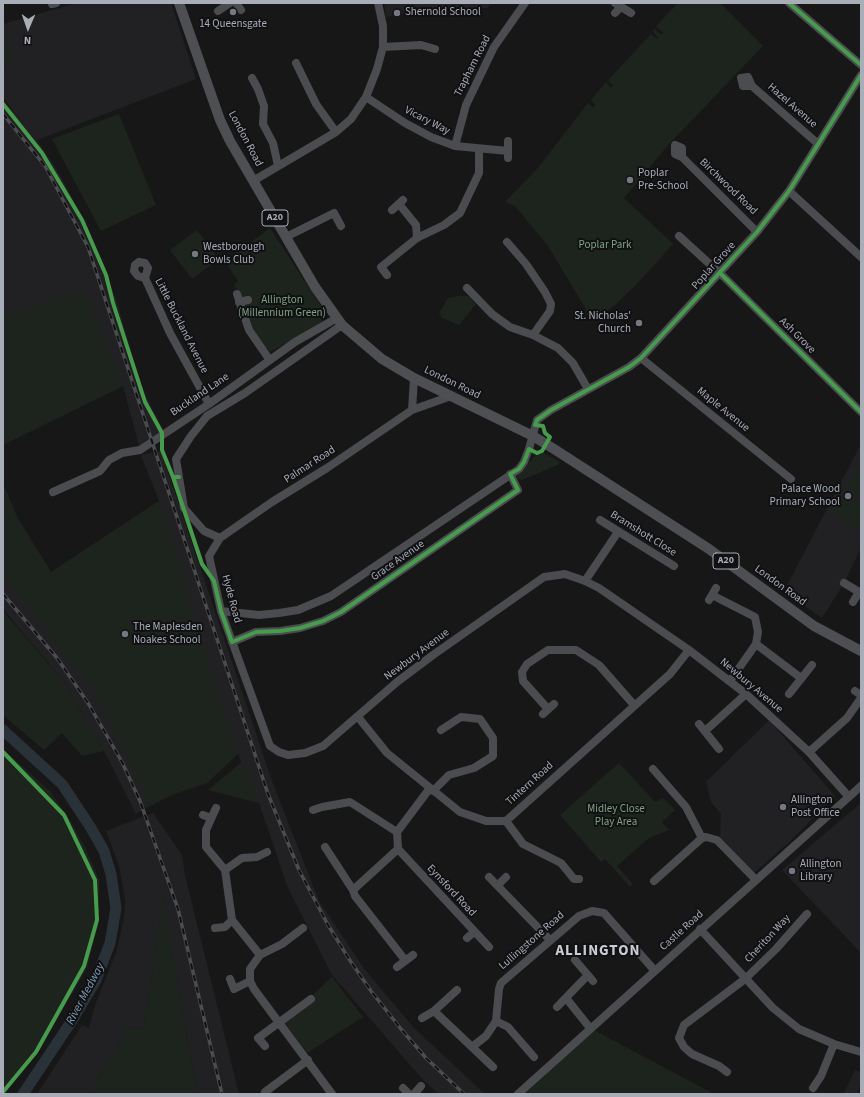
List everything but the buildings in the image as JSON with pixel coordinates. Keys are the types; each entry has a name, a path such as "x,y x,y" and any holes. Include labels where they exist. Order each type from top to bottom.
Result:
{"main road":[{"name":"London Road","path":"179,3 220,120 230,141 315,287 340,322 382,359 414,378 533,436 709,549 814,626 861,651"}],"street":[{"path":"218,11 230,3"},
{"path":"236,3 241,10"},
{"path":"253,181 336,132 351,119 366,96 377,70 383,47 383,26 378,3"},
{"name":"Trapham Road","path":"455,146 466,105 491,54 525,3"},
{"path":"789,3 861,65"},
{"path":"615,13 618,5 631,13"},
{"path":"383,47 421,45 435,49"},
{"path":"296,63 304,71 316,104 336,132"},
{"name":"Poplar Grove","path":"533,436 534,424 540,417 630,367 641,358 720,273 757,232 789,191 861,75"},
{"path":"252,78 264,106 263,124 273,143 278,166"},
{"name":"Hazel Avenue","path":"752,86 818,143"},
{"name":"Vicary Way","path":"366,96 405,123 431,137 455,146 508,154 508,142"},
{"path":"387,275 381,267 417,238 444,225 460,212 479,173 479,149"},
{"name":"Birchwood Road","path":"682,158 757,232"},
{"path":"789,191 861,257"},
{"path":"392,210 401,202 416,225 417,238"},
{"path":"286,237 334,213 341,226"},
{"name":"Poplar Grove","path":"679,236 720,273"},
{"path":"507,242 526,264 545,292 551,304 550,311 533,335"},
{"name":"Ash Grove","path":"720,273 861,412"},
{"name":"Little Buckland Avenue","path":"145,278 170,333 209,404"},
{"path":"467,288 492,314 510,327 533,335 558,348 573,363 588,389"},
{"path":"248,300 238,298 249,330 269,359"},
{"name":"Buckland Lane","path":"52,492 100,471 109,460 122,453 140,450 209,404 269,359 295,342 340,322"},
{"name":"Buckland Lane","path":"220,538 204,531 184,508 176,460 191,436 207,416 245,393 340,322"},
{"name":"Maple Avenue","path":"641,358 792,479"},
{"path":"412,410 414,378"},
{"name":"Palmar Road","path":"220,538 412,410 451,396"},
{"name":"Grace Avenue","path":"221,611 259,615 280,613 298,610 331,596 519,469 524,462 533,436"},
{"name":"Grace Avenue","path":"232,642 243,636 256,632 300,628 323,621 341,612 518,490 510,474"},
{"name":"Bramshott Close","path":"600,520 674,566"},
{"path":"585,581 618,532"},
{"name":"Hyde Road","path":"220,538 209,556 221,611 268,742"},
{"name":"Newbury Avenue","path":"268,742 279,752 288,754 305,753 323,746 397,682 433,655 544,577 565,574 599,588 689,650 730,681 809,752 849,797"},
{"path":"844,583 860,592 853,602"},
{"path":"712,594 755,617 758,632 756,644 730,681"},
{"path":"756,644 801,678"},
{"path":"548,709 523,681 522,672 527,664 548,650 576,650 599,665 634,705"},
{"name":"Tintern Road","path":"358,717 387,752 460,812 486,821 506,821 670,674 689,650"},
{"path":"789,694 812,665"},
{"path":"705,731 746,694"},
{"path":"809,752 847,718 861,698"},
{"path":"353,890 398,849 397,832 432,790 449,775 474,768 493,756 493,738 480,719 461,717 441,729"},
{"path":"699,724 719,749"},
{"path":"653,769 686,807 702,838"},
{"name":"Castle Road","path":"518,1094 861,786"},
{"path":"313,810 322,810 350,802 397,832"},
{"path":"216,808 206,830 206,847 225,870 232,920 260,955"},
{"path":"203,815 211,818"},
{"path":"506,821 523,844 561,863 574,879 579,879"},
{"path":"654,881 702,838 710,837 718,840 756,880"},
{"path":"325,847 353,890 355,896 405,960"},
{"name":"Eynsford Road","path":"398,849 489,948"},
{"path":"225,870 242,858 257,857 267,852"},
{"path":"489,876 550,940"},
{"path":"498,885 506,877"},
{"name":"Lullingstone Road","path":"496,1021 499,989 501,983 521,969 550,940 579,916 592,911 604,914 655,971"},
{"name":"Cheriton Way","path":"727,1072 719,1066 692,1054 684,1047 679,1038 684,1025 745,979 776,949 807,914"},
{"path":"215,928 225,927 232,920"},
{"path":"303,928 282,944 260,955 250,969 250,981 254,989 332,1094"},
{"path":"700,929 773,1008 799,1029 834,1044 861,1052"},
{"path":"467,938 474,932"},
{"path":"398,966 413,955"},
{"path":"557,1007 590,978 574,960"},
{"path":"230,979 234,989 250,981"},
{"path":"422,1018 434,1011 457,990"},
{"path":"566,998 590,1028"},
{"path":"265,1046 258,1038 311,999"},
{"path":"434,1011 493,1067"},
{"path":"472,1047 486,1036 496,1021 508,1027 534,1057"},
{"path":"813,1088 834,1044"},
{"path":"264,1090 308,1060"},
{"path":"414,1094 421,1086"}],"shaded area":[{"path":"77,3 171,3 196,79 37,140 56,168 86,223 116,299 142,388 163,430 139,446 123,386 3,445 3,100 24,123 3,98 3,24"},
{"name":"Shernold School","path":"384,3 491,3 488,8 431,8 386,17"},
{"name":"Palace Wood Primary School","path":"861,444 861,548 844,583 822,618 784,591"},
{"path":"161,451 272,781 319,901 363,967 414,1028 485,1094 439,1094 424,1081 332,975 287,886 259,803 238,754 207,783 120,730 150,806 136,814 104,751 65,683 3,609 3,484 17,517 51,572 159,501 141,455"},
{"path":"769,720 835,796 788,843 755,872 751,871 720,837 721,814 711,802 706,782"},
{"path":"861,803 861,953 782,870"},
{"path":"153,813 182,855 185,875 239,1094 200,1094 195,1083 163,900 144,1028 127,1029 89,1094 37,1094 82,1025 89,1028 95,1005 116,953 124,918 125,900 119,866 106,831"},
{"path":"855,1070 860,1072 861,1070 861,1083 857,1093 859,1094 844,1093"}],"green space":[{"name":"Poplar Park","path":"678,3 720,3 763,46 670,143 624,198 673,244 636,285 615,305 593,321 548,246 515,206 505,202 537,169 588,103 593,108 595,105 591,100 606,82 611,88 613,86 608,80 651,34 657,39 659,38 653,32 655,29 661,35 663,33 656,26"},
{"path":"3,31 5,31 14,62 3,65"},
{"path":"119,114 156,205 101,231 52,139"},
{"name":"Allington (Millennium Green)","path":"270,228 326,314 321,324 270,352 267,348 265,349 254,334 244,298 234,285 238,281 225,261"},
{"name":"Westborough Bowls Club","path":"197,230 219,259 192,279 170,250"},
{"path":"84,291 123,386 3,445 3,318"},
{"path":"468,296 476,304 459,325 442,318 439,313 448,298"},
{"path":"539,451 557,460 560,464 522,480 517,479 518,475"},
{"path":"861,463 861,497 846,487"},
{"name":"The Maplesden Noakes School","path":"3,484 17,517 51,572 159,501 237,754 207,783 172,795 150,806 96,693 3,576"},
{"path":"844,492 861,502 861,530 832,512"},
{"path":"3,611 65,683 104,751 82,756 62,733 44,750 3,715"},
{"path":"3,749 50,791 70,820 85,847 99,879 99,921 87,968 36,1055 4,1094"},
{"path":"242,762 259,803 208,790"},
{"name":"Midley Close Play Area","path":"619,763 655,802 663,798 675,810 662,822 669,830 649,838 617,866 633,884 630,887 605,859 601,862 560,815"},
{"path":"163,898 195,1083 200,1094 89,1094 127,1029 144,1028"},
{"path":"332,977 363,1017 307,1053 284,1022"},
{"path":"594,1030 714,1094 525,1094"}],"waterway":[{"name":"River Medway","path":"3,730 62,784 91,828 104,851 111,874 116,908 110,943 96,980 73,1019 23,1094"}],"railway":[{"path":"3,114 45,166 88,247 268,794 299,870 328,925 371,991 426,1058 464,1094"},
{"path":"3,594 57,658 88,703 122,762 140,801 178,909 222,1094"}],"cycle path":[{"path":"789,3 861,65"},
{"path":"173,477 202,564 214,581 221,611 232,642 256,632 300,628 323,621 341,612 518,490 510,474 519,469 524,462 529,449 537,453 542,451 550,437 545,433 543,426 535,425 537,420 551,410 629,367 641,358 757,232 789,191 861,75"},
{"path":"3,104 42,153 82,220 106,275 113,303 145,402 162,433 162,450 173,477 179,477"},
{"path":"720,273 861,412"},
{"path":"3,752 64,815 95,880 97,920 84,966 36,1052 3,1092"}],"place":[{"name":"14 Queensgate","path":"233,12"},
{"name":"Shernold School","path":"397,13"},
{"name":"Poplar Pre-School","path":"630,180"},
{"name":"Westborough Bowls Club","path":"195,254"},
{"name":"St. Nicholas' Church","path":"639,323"},
{"name":"Palace Wood Primary School","path":"848,496"},
{"name":"The Maplesden Noakes School","path":"125,634"},
{"name":"Allington Post Office","path":"783,807"},
{"name":"Allington Library","path":"792,871"}],"district":[{"name":"ALLINGTON","path":"598,952"}]}
